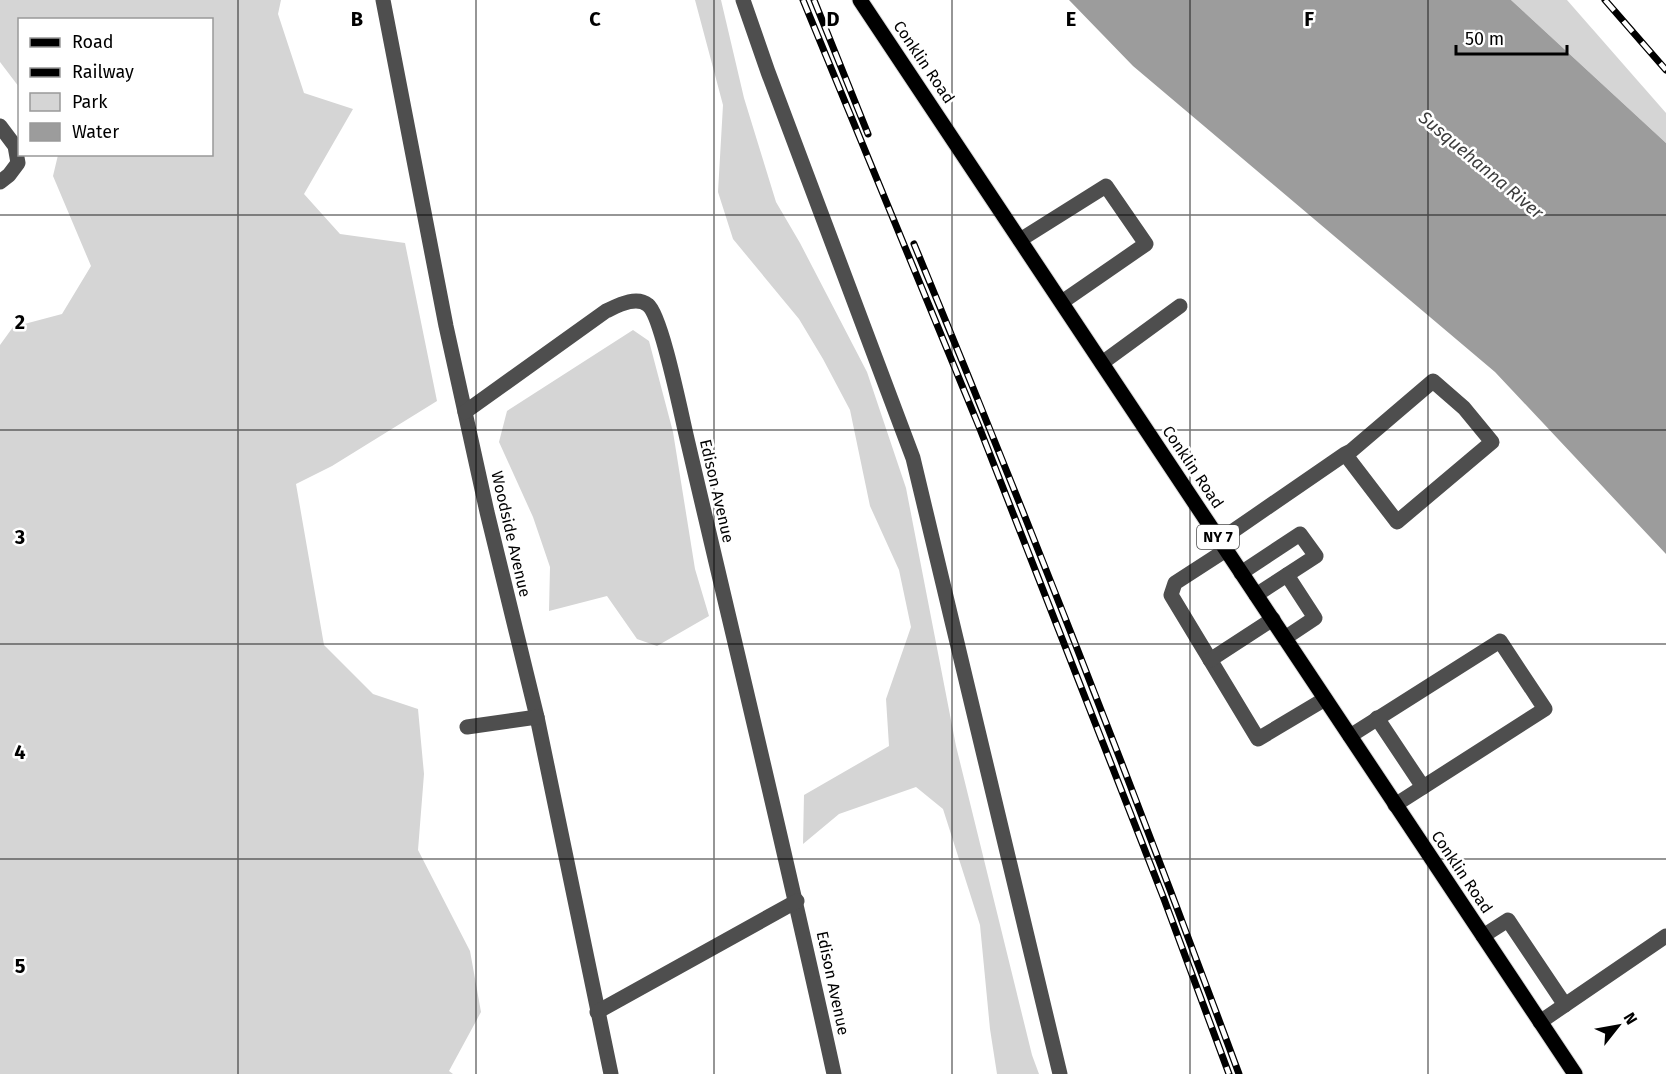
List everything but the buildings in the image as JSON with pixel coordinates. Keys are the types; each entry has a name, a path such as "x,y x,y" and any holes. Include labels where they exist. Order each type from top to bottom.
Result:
{"main road":[{"name":"Conklin Road","path":"860,0 1575,1074"}],"street":[{"name":"Woodside Avenue","path":"383,0 465,412 537,717 611,1074"},
{"path":"743,0 772,84 913,459 1060,1074"},
{"path":"0,126 15,146 18,163 0,182"},
{"path":"1020,240 1106,186 1146,244 1062,302"},
{"name":"Edison Avenue","path":"465,412 606,311 627,302 641,301 649,305 659,324 797,901 834,1074"},
{"path":"1102,363 1180,306"},
{"path":"1325,699 1258,739 1171,595 1175,583 1345,454 1433,381 1464,408 1492,442 1397,522 1345,454"},
{"path":"1242,573 1300,534 1316,556 1256,595"},
{"path":"1285,638 1315,618 1287,575"},
{"path":"1210,660 1273,620"},
{"path":"1350,736 1500,641 1545,709 1395,804"},
{"path":"467,727 537,717"},
{"path":"1377,718 1423,787"},
{"path":"597,1012 797,901"},
{"path":"1483,936 1508,920 1565,1005"},
{"path":"1540,1022 1666,936"}],"green space":[{"path":"0,0 281,0 278,14 304,93 353,109 304,194 340,234 405,243 437,401 332,466 296,484 324,645 373,694 418,709 424,774 418,850 470,951 481,1012 449,1071 453,1074 0,1074 0,345 13,327 62,314 91,266 53,176 58,156 213,156 213,18 18,18 18,86 0,62"},
{"path":"695,0 721,0 744,98 776,202 800,243 867,372 906,488 956,746 1032,1055 1039,1074 997,1074 990,1029 980,925 943,809 916,787 839,814 803,844 804,795 889,746 886,699 911,627 899,570 870,506 850,410 799,319 733,239 718,192 723,105"},
{"path":"1511,0 1567,0 1666,113 1666,143"},
{"path":"633,330 649,341 673,432 695,569 709,616 657,646 637,639 607,596 549,611 550,567 533,517 499,442 507,411"}],"water":[{"name":"Susquehanna River","path":"1069,0 1511,0 1666,143 1666,554 1495,372 1133,66"}],"railway":[{"path":"803,0 980,429 1164,899 1229,1074"},
{"path":"814,0 868,134"},
{"path":"1605,0 1666,70"},
{"path":"914,244 1081,658 1239,1074"}]}
